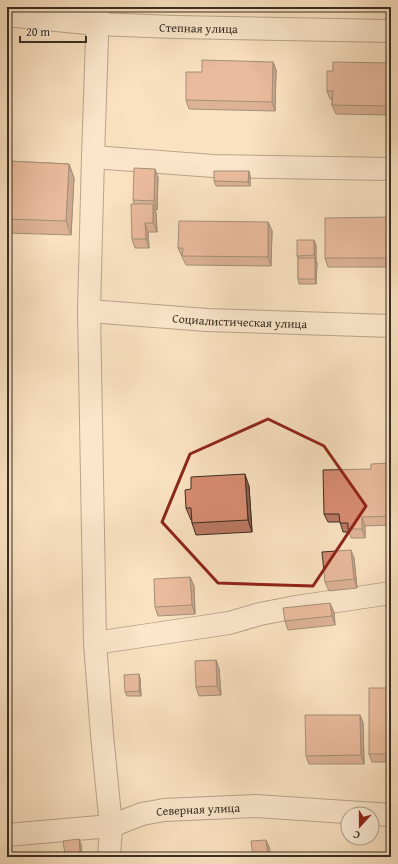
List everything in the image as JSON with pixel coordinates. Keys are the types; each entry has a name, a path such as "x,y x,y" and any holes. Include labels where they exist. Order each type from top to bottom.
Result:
{"street":[{"name":"Степная улица","path":"7,15 98,16 183,27 391,31"},
{"path":"98,16 89,310 94,642 111,826 109,857"},
{"path":"93,157 213,166 391,169"},
{"name":"Социалистическая улица","path":"89,310 207,320 391,326"},
{"path":"94,642 229,623 260,614 296,607 391,593"},
{"name":"Северная улица","path":"7,835 111,826 137,816 164,810 248,806 289,807 391,815"}],"highlighted area":[{"path":"268,419 324,446 366,506 313,586 218,583 162,522 190,454"}],"building":[{"path":"202,60 273,62 272,102 186,100 186,72 202,72"},
{"path":"333,62 391,63 391,106 332,105 333,91 327,91 327,71 333,71"},
{"path":"7,161 69,164 66,221 7,219"},
{"path":"134,168 155,169 154,201 133,200"},
{"path":"214,171 249,171 248,182 214,181"},
{"path":"131,204 153,204 153,223 145,223 146,239 132,239"},
{"path":"391,217 391,258 325,258 325,218"},
{"path":"179,221 268,222 268,257 182,256 183,248 178,248"},
{"path":"297,240 314,240 314,255 297,256"},
{"path":"298,258 315,258 315,279 298,279"},
{"path":"391,463 391,516 362,517 362,529 348,529 348,523 340,523 339,514 324,514 323,470 371,469 371,464"},
{"path":"245,474 248,520 192,523 191,508 186,508 185,490 191,489 191,477"},
{"path":"351,550 354,579 325,582 322,552"},
{"path":"190,577 192,605 155,607 154,579"},
{"path":"330,603 332,616 285,621 283,608"},
{"path":"216,660 217,686 196,687 195,661"},
{"path":"139,674 139,691 125,692 124,675"},
{"path":"369,688 389,688 389,754 369,754"},
{"path":"305,715 360,715 361,755 306,756"},
{"path":"79,839 80,852 65,854 63,841"},
{"path":"266,840 268,857 253,857 251,841"}]}
